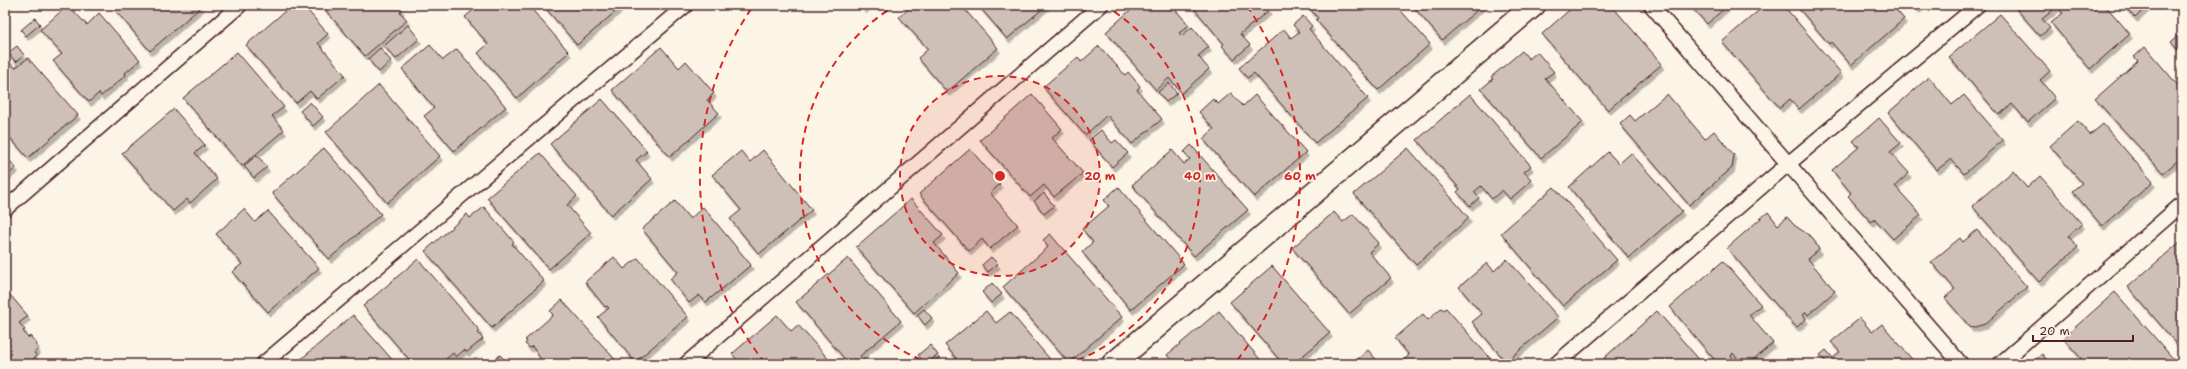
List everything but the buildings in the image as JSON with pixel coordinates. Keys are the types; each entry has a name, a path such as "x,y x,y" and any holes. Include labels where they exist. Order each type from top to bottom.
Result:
{"street":[{"path":"1114,364 1534,5"}],"lane":[{"path":"5,209 240,5"},
{"path":"263,364 686,5"},
{"path":"686,364 1101,5"},
{"path":"1651,5 1961,364"},
{"path":"1556,364 1788,164 1978,5"},
{"path":"2000,364 2182,204"}]}
